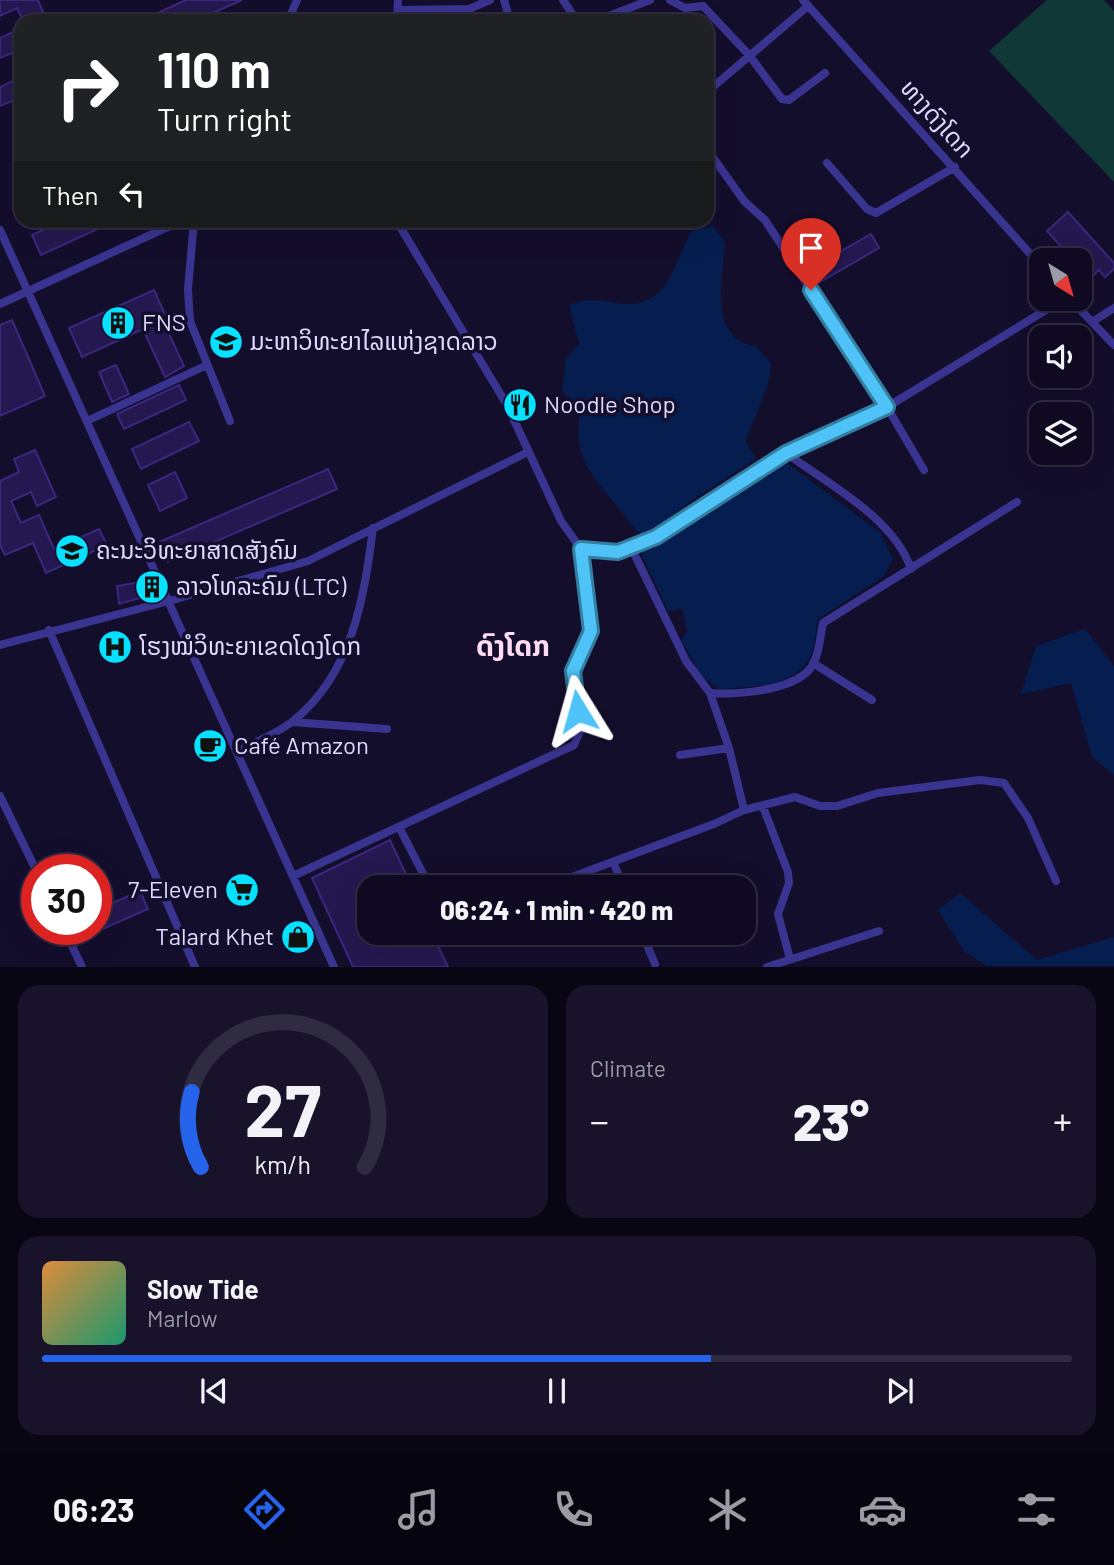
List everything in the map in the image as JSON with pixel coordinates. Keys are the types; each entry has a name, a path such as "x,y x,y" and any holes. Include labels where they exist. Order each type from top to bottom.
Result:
{"street":[{"path":"398,0 398,14"},
{"path":"398,10 469,9 490,0"},
{"path":"614,14 650,0"},
{"path":"670,0 685,8 703,6 711,14"},
{"path":"714,86 805,3"},
{"name":"ທາງດົງໂດກ","path":"805,3 1029,252"},
{"path":"714,18 749,55 782,99 789,100 825,73"},
{"path":"714,159 744,201 765,220 887,407 924,470"},
{"path":"827,163 867,209 876,213 955,167"},
{"path":"0,304 166,228"},
{"path":"193,228 188,289 190,321 230,421"},
{"path":"293,876 434,808 557,754 574,745 582,727 573,671 591,631 581,549 561,521 507,405 401,228"},
{"path":"0,230 334,967"},
{"path":"1092,322 1114,308"},
{"path":"581,549 618,552 656,537 786,453 887,407 1043,312"},
{"path":"1082,312 1114,345"},
{"path":"86,421 207,365"},
{"path":"0,645 308,561 528,452"},
{"path":"786,453 888,528 905,551 911,569"},
{"path":"710,693 738,695 795,681 810,669 813,663 823,623 1017,502"},
{"path":"237,751 292,722 313,702 345,658 366,581 373,528"},
{"path":"631,547 686,661 710,693 729,748 744,810"},
{"path":"49,630 194,967"},
{"path":"813,663 872,700"},
{"path":"292,722 387,729"},
{"path":"680,755 729,748"},
{"path":"578,875 744,810 795,797 820,806 837,806 878,793 980,780 1004,783 1028,818 1056,881"},
{"path":"0,796 28,854"},
{"path":"763,807 788,872 789,883 778,914 790,959"},
{"path":"399,827 424,875"},
{"path":"614,862 619,875"},
{"path":"767,967 879,931"},
{"path":"72,945 82,967"},
{"path":"647,945 655,964"}],"green space":[{"path":"1047,0 1104,0 1114,11 1114,182 989,51"}],"water":[{"path":"714,227 725,242 721,288 724,319 730,332 741,341 756,346 771,363 770,373 746,442 756,459 691,501 646,536 636,531 593,476 580,447 578,430 581,410 562,391 566,360 579,344 569,305 587,300 634,304 647,300 666,284 691,231"},
{"path":"787,463 881,533 893,559 884,576 818,619 810,658 803,668 769,684 719,689 702,676 681,640 687,631 682,609 668,611 641,553"},
{"path":"1085,629 1114,666 1114,775 1092,757 1071,683 1021,694 1036,646"},
{"path":"960,893 1037,960 1114,937 1114,966 987,966 964,951 938,910"}],"building":[{"path":"0,0 38,0 44,14 20,14 17,8 0,16"},
{"path":"186,0 242,0 211,14 155,14"},
{"path":"14,31 14,52 0,58 0,38"},
{"path":"14,80 14,100 0,106 0,87"},
{"path":"1068,212 1114,263 1114,269 1105,277 1099,270 1092,276 1092,248 1062,248 1047,231"},
{"path":"47,228 100,228 41,255 32,235"},
{"path":"871,234 879,248 815,285 806,271"},
{"name":"FNS","path":"154,290 167,319 163,321 184,366 165,377 143,329 82,357 69,328"},
{"path":"12,320 45,396 0,416 0,325"},
{"path":"116,365 129,394 112,402 99,372"},
{"path":"179,385 186,400 124,429 117,414"},
{"path":"189,422 199,441 141,469 132,449"},
{"path":"35,450 56,497 37,506 31,492 11,501 21,523 39,515 54,549 99,529 107,545 46,573 33,543 5,555 0,545 0,481 19,472 14,459"},
{"path":"328,469 337,489 168,562 159,542"},
{"path":"175,472 187,498 160,511 148,485"},
{"path":"151,580 157,593 119,604 117,586"},
{"path":"390,840 406,875 357,875 357,945 438,945 448,967 353,967 312,878"},
{"path":"140,891 148,909 112,925 112,903"}],"place":[{"name":"FNS","path":"118,323"},
{"name":"ມະຫາວິທະຍາໄລແຫ່ງຊາດລາວ","path":"226,342"},
{"name":"Noodle Shop","path":"520,405"},
{"name":"ຄະນະວິທະຍາສາດສັງຄົມ","path":"72,551"},
{"name":"ລາວໂທລະຄົມ (LTC)","path":"152,587"},
{"name":"ໂຮງໝໍວິທະຍາເຂດໂດງໂດກ","path":"115,647"},
{"name":"Café Amazon","path":"210,746"},
{"name":"7-Eleven","path":"242,890"},
{"name":"Talard Khet","path":"298,937"}],"district":[{"name":"ດົງໂດກ","path":"513,646"}],"route":[{"path":"578,711 573,671 591,631 581,549 618,552 656,537 786,453 887,407 811,290"}]}
